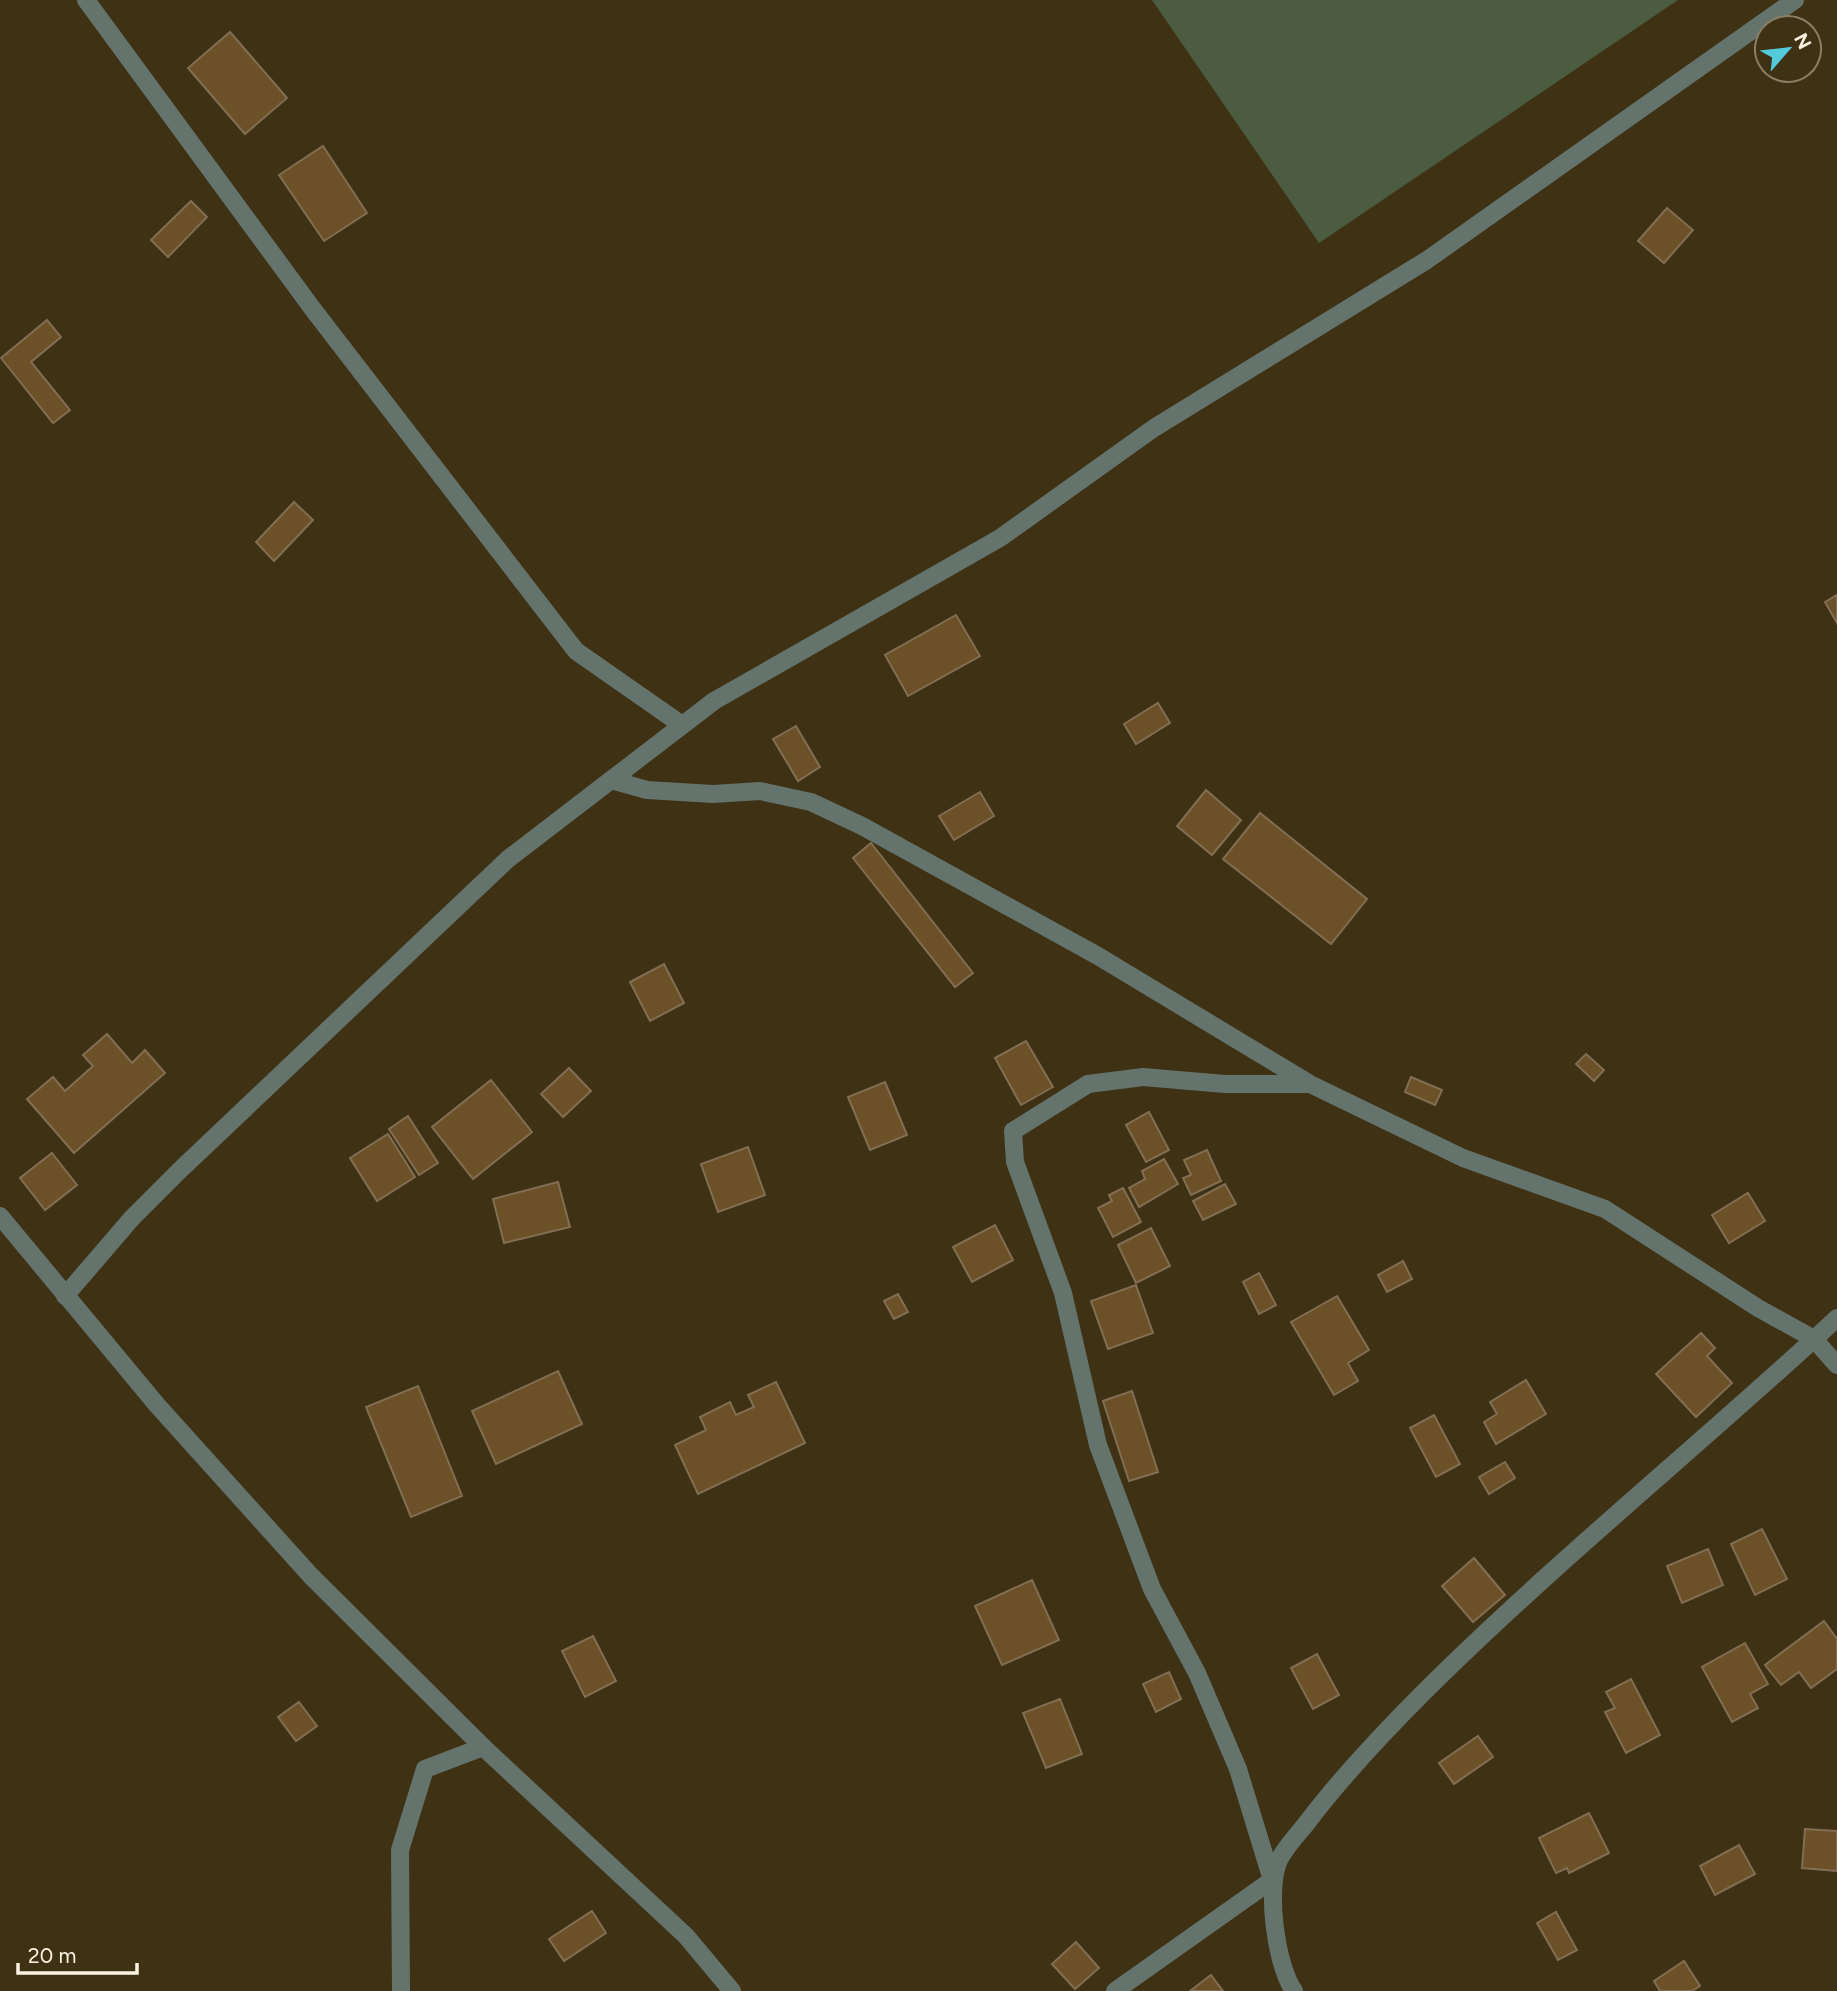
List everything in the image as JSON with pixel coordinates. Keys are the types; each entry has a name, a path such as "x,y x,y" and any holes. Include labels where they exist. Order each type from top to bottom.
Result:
{"street":[{"path":"86,0 303,296 576,651 682,725"},
{"path":"65,1296 141,1208 508,859 714,701 1000,538 1154,428 1427,260 1794,0"},
{"path":"611,780 647,790 713,794 760,790 811,802 862,826 1098,956 1310,1084 1463,1158 1605,1209 1758,1308 1814,1339 1837,1365"},
{"path":"1294,1991 1274,1927 1272,1880 1238,1769 1197,1673 1152,1590 1098,1445 1063,1293 1015,1162 1013,1132 1088,1084 1143,1076 1225,1084 1310,1084"},
{"path":"0,1216 157,1405 311,1576 483,1747 686,1936 732,1991"},
{"path":"1115,1991 1272,1880 1280,1858 1331,1791 1401,1715 1502,1614 1658,1480 1837,1318"},
{"path":"401,1991 400,1850 425,1769 483,1747"}],"green space":[{"path":"1152,0 1678,0 1319,243"}],"building":[{"path":"230,32 287,98 245,134 188,68"},
{"path":"323,146 367,213 324,241 279,175"},
{"path":"191,201 207,217 168,257 151,240"},
{"path":"1667,208 1693,230 1664,263 1638,241"},
{"path":"47,320 61,337 31,362 70,410 53,423 1,358"},
{"path":"294,502 313,520 274,561 256,542"},
{"path":"1837,595 1837,623 1825,602"},
{"path":"956,615 980,656 908,696 885,655"},
{"path":"1158,703 1170,723 1136,744 1124,724"},
{"path":"796,726 820,767 798,781 773,739"},
{"path":"1206,790 1241,820 1212,855 1177,826"},
{"path":"980,792 994,816 954,840 939,816"},
{"path":"1260,813 1367,899 1331,944 1223,859"},
{"path":"871,843 973,973 955,987 853,858"},
{"path":"664,964 684,1003 650,1021 630,982"},
{"path":"107,1034 132,1063 145,1050 165,1073 74,1153 27,1099 53,1077 65,1091 93,1066 83,1055"},
{"path":"1026,1041 1053,1087 1021,1105 995,1058"},
{"path":"1586,1054 1604,1070 1594,1081 1576,1064"},
{"path":"569,1068 591,1091 563,1117 541,1094"},
{"path":"1411,1077 1442,1090 1435,1105 1405,1092"},
{"path":"491,1080 532,1132 473,1179 432,1127"},
{"path":"885,1082 907,1135 870,1150 848,1097"},
{"path":"1149,1112 1169,1150 1146,1162 1126,1125"},
{"path":"408,1116 438,1163 419,1175 389,1129"},
{"path":"388,1134 415,1177 377,1201 350,1158"},
{"path":"748,1147 765,1195 718,1212 701,1164"},
{"path":"1207,1150 1221,1181 1191,1195 1183,1178 1191,1175 1184,1160"},
{"path":"52,1153 77,1185 45,1210 20,1178"},
{"path":"1164,1159 1178,1184 1139,1207 1129,1188 1145,1179 1142,1171"},
{"path":"558,1182 570,1227 504,1243 493,1199"},
{"path":"1225,1184 1236,1204 1203,1220 1193,1201"},
{"path":"1123,1188 1141,1222 1113,1237 1098,1208 1112,1201 1109,1195"},
{"path":"1748,1193 1765,1221 1729,1243 1712,1215"},
{"path":"995,1225 1013,1260 972,1282 953,1247"},
{"path":"1151,1228 1170,1266 1136,1283 1118,1245"},
{"path":"1403,1261 1412,1279 1387,1292 1378,1275"},
{"path":"1259,1273 1276,1305 1259,1314 1243,1282"},
{"path":"1136,1285 1153,1333 1108,1349 1091,1301"},
{"path":"898,1294 908,1312 894,1319 884,1301"},
{"path":"1337,1296 1369,1350 1348,1363 1358,1381 1334,1395 1291,1322"},
{"path":"1701,1333 1715,1348 1707,1356 1732,1383 1696,1417 1656,1374"},
{"path":"558,1371 582,1424 496,1464 472,1411"},
{"path":"1526,1380 1546,1414 1496,1444 1484,1422 1497,1414 1490,1402"},
{"path":"776,1382 805,1443 698,1494 675,1445 706,1430 700,1417 730,1402 736,1415 754,1407 748,1395"},
{"path":"418,1386 462,1496 411,1517 366,1407"},
{"path":"1132,1391 1158,1472 1129,1481 1103,1401"},
{"path":"1434,1415 1460,1464 1436,1477 1410,1428"},
{"path":"1505,1462 1515,1478 1489,1494 1479,1477"},
{"path":"1762,1529 1787,1579 1755,1595 1731,1544"},
{"path":"1708,1549 1723,1585 1682,1603 1667,1566"},
{"path":"1474,1558 1505,1595 1473,1622 1442,1586"},
{"path":"1032,1580 1059,1640 1002,1665 975,1606"},
{"path":"1824,1621 1837,1639 1837,1669 1811,1688 1799,1672 1781,1685 1765,1665"},
{"path":"593,1636 616,1681 585,1697 562,1651"},
{"path":"1745,1643 1768,1684 1750,1694 1758,1708 1732,1722 1702,1667"},
{"path":"1317,1654 1339,1695 1313,1709 1291,1668"},
{"path":"1169,1672 1181,1699 1156,1712 1143,1684"},
{"path":"1631,1679 1660,1735 1626,1753 1605,1712 1615,1708 1606,1692"},
{"path":"1060,1699 1082,1754 1046,1768 1023,1713"},
{"path":"299,1702 317,1726 296,1741 278,1717"},
{"path":"1478,1736 1493,1757 1454,1784 1439,1763"},
{"path":"1589,1813 1609,1853 1569,1873 1567,1868 1556,1873 1539,1838"},
{"path":"1805,1829 1837,1831 1837,1871 1802,1868"},
{"path":"1739,1845 1755,1874 1715,1895 1700,1866"},
{"path":"592,1911 606,1933 564,1961 549,1939"},
{"path":"1556,1912 1577,1950 1558,1960 1537,1923"},
{"path":"1076,1942 1099,1968 1075,1989 1052,1964"},
{"path":"1684,1961 1700,1986 1692,1991 1660,1991 1654,1981"},
{"path":"1211,1975 1223,1991 1190,1991"}]}
